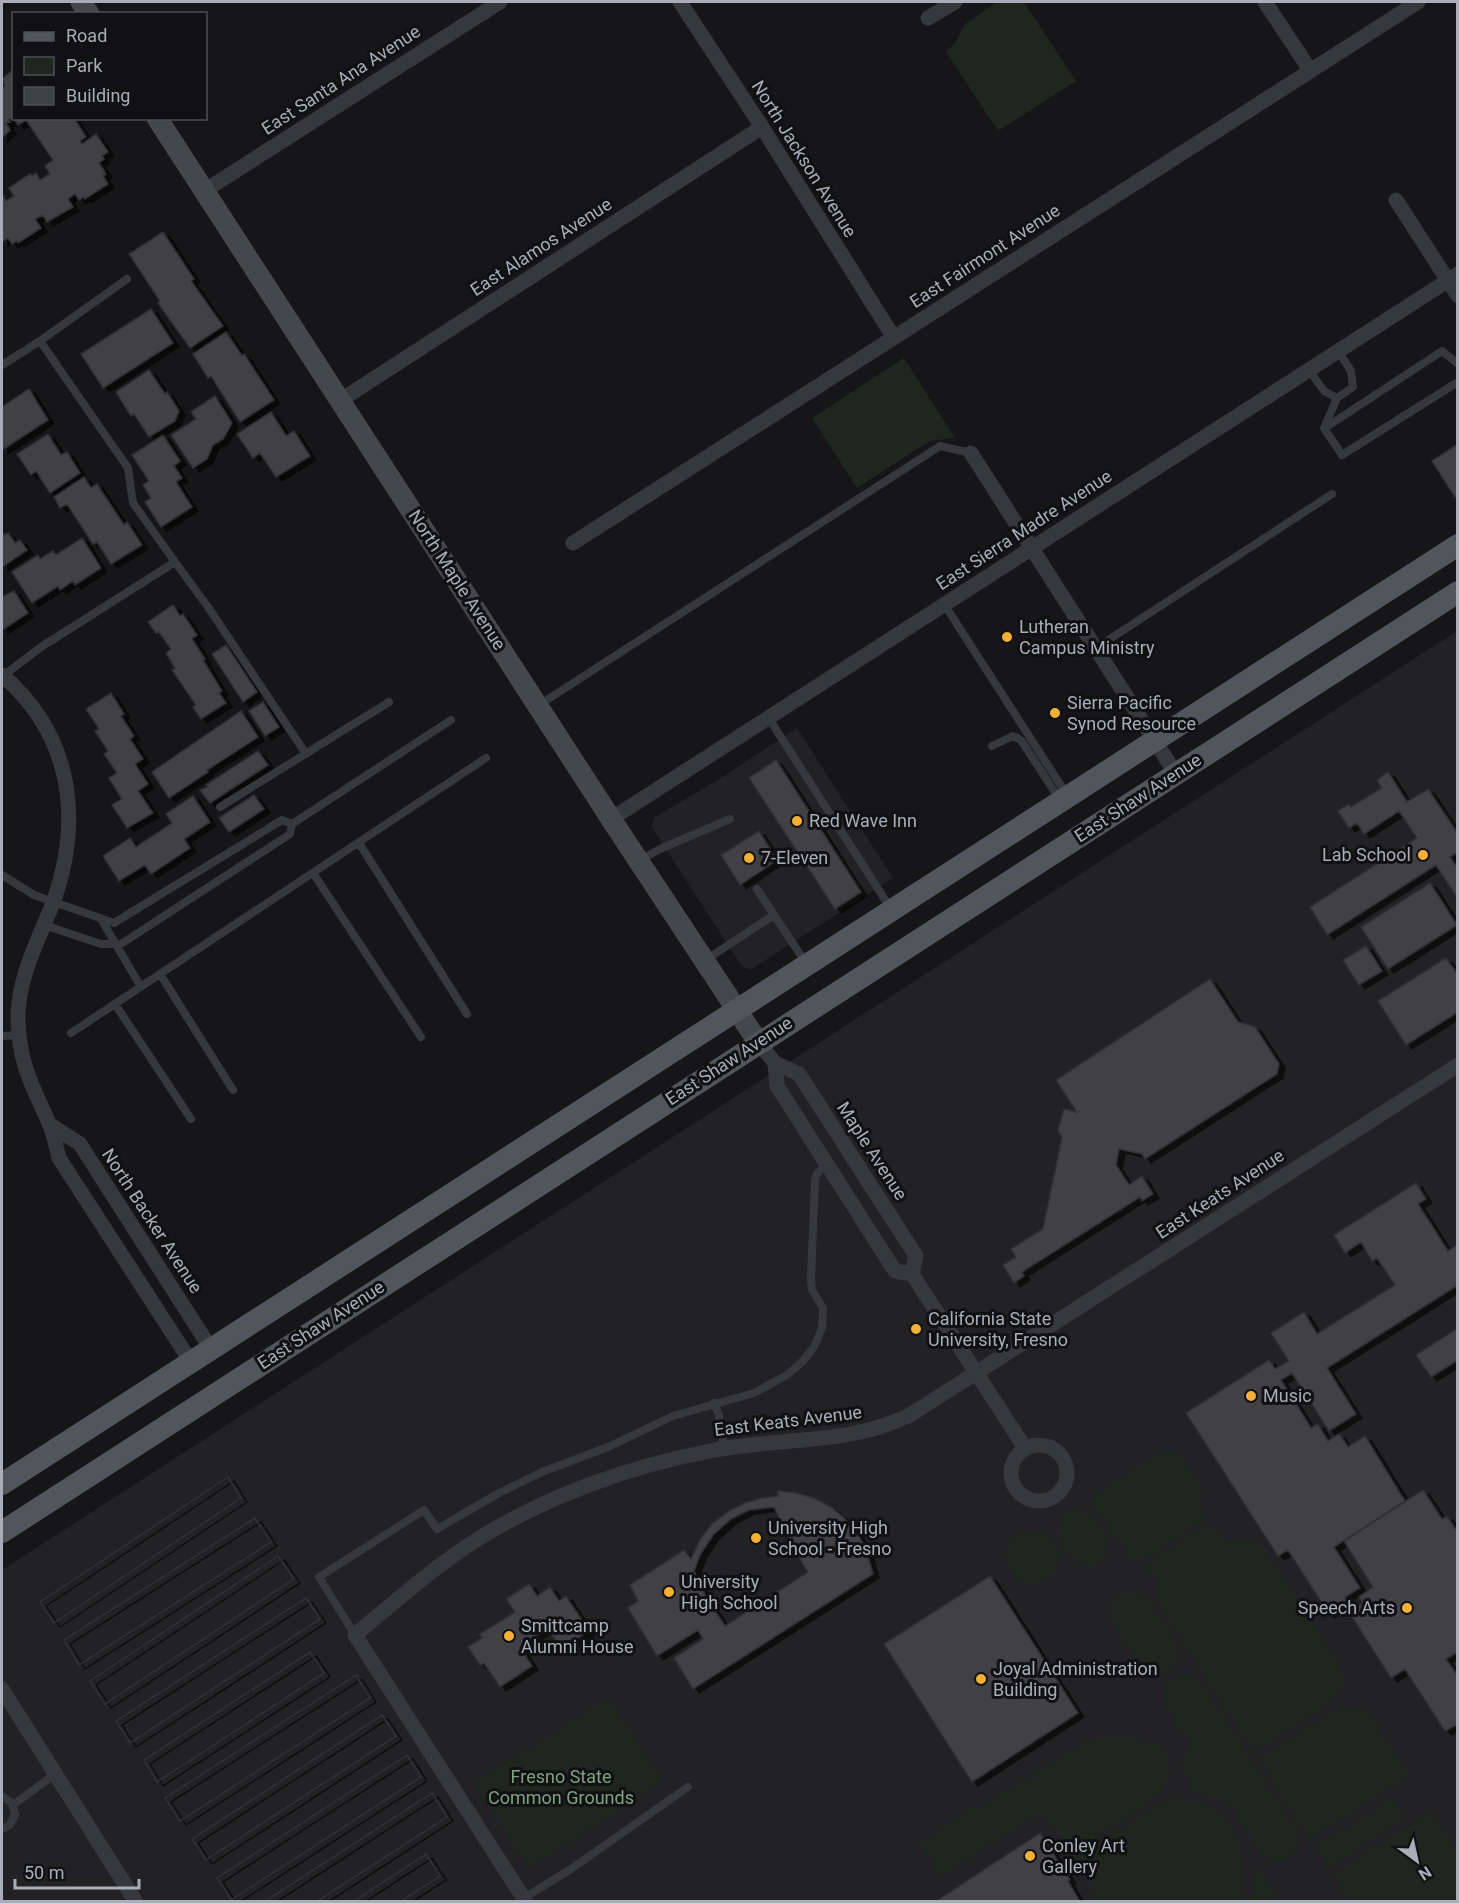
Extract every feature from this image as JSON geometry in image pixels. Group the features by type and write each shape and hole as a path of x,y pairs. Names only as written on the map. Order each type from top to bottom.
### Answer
{"main road":[{"path":"2,1484 1458,546"},
{"name":"East Shaw Avenue","path":"2,1532 1458,592"}],"street":[{"name":"East Santa Ana Avenue","path":"204,191 500,2"},
{"name":"North Jackson Avenue","path":"680,2 762,127 894,338"},
{"path":"928,18 955,2"},
{"path":"1265,2 1310,70"},
{"name":"East Fairmont Avenue","path":"573,543 1418,2"},
{"name":"North Maple Avenue","path":"158,120 638,861 758,1042"},
{"name":"East Alamos Avenue","path":"341,400 762,127"},
{"path":"1396,200 1453,278 1458,296"},
{"name":"East Sierra Madre Avenue","path":"611,819 1453,278"},
{"path":"971,453 1176,774"},
{"path":"2,676 22,694 49,732 67,788 69,817 65,856 53,902 28,963 21,989 18,1013 19,1035 26,1072 49,1124 59,1158 191,1362"},
{"name":"Maple Avenue","path":"758,1042 775,1064 799,1074 916,1256 912,1274 1025,1448"},
{"name":"Maple Avenue","path":"775,1064 777,1086 895,1271 912,1274"},
{"name":"East Keats Avenue","path":"355,1635 450,1559 482,1537 566,1494 667,1461 724,1448 847,1436 875,1430 910,1415 1458,1065"},
{"name":"North Backer Avenue","path":"49,1124 80,1144 211,1349"},
{"path":"355,1635 523,1900"},
{"path":"2,1689 136,1902"}],"lane":[{"path":"2,365 127,279"},
{"path":"40,341 128,468 133,503 208,607 306,754"},
{"path":"1324,428 1337,398 1353,387 1351,371 1338,351"},
{"path":"1324,428 1442,351 1458,364"},
{"path":"1309,370 1324,391 1337,398"},
{"path":"1324,428 1342,455 1458,382"},
{"path":"538,706 940,446 971,453"},
{"path":"1096,648 1332,494"},
{"path":"2,676 41,647 175,562"},
{"path":"944,604 1065,799"},
{"path":"220,807 389,702"},
{"path":"768,717 892,910"},
{"path":"44,925 101,944 121,944 290,834 292,824 451,720"},
{"path":"992,746 1013,736 1021,740 1065,799"},
{"path":"71,1033 486,758"},
{"path":"638,861 730,819"},
{"path":"2,875 34,895 114,923 282,820 292,824"},
{"path":"358,843 467,1014"},
{"path":"313,873 422,1037"},
{"path":"757,889 807,964"},
{"path":"705,961 774,915"},
{"path":"101,919 141,987"},
{"path":"160,974 234,1090"},
{"path":"115,1004 191,1119"},
{"path":"2,1036 19,1035"},
{"path":"355,1635 319,1577 424,1510 437,1529 499,1493 542,1472 609,1447 673,1416 754,1393 787,1375 802,1362 814,1347 822,1328 823,1312 811,1286 815,1181 817,1174 826,1164"},
{"path":"714,1403 719,1415 724,1448"},
{"path":"13,1805 55,1774"},
{"path":"523,1900 688,1787"},
{"path":"2,1796 13,1805 15,1814 8,1826 2,1829"}],"shaded area":[{"name":"California State University, Fresno","path":"1457,631 1457,1901 2,1902 2,1570"},
{"path":"797,728 893,878 750,970 741,965 651,826 655,817 721,778"}],"green space":[{"path":"997,2 1024,2 1076,81 998,131 946,52 955,43 965,24"},
{"path":"904,358 955,438 930,441 857,488 812,418"},
{"path":"1169,1450 1178,1454 1202,1490 1199,1504 1204,1520 1142,1559 1134,1561 1128,1556 1090,1498 1161,1452"},
{"path":"1077,1509 1090,1514 1108,1541 1108,1550 1104,1557 1100,1562 1090,1566 1080,1563 1071,1556 1063,1546 1059,1535 1059,1524 1064,1515"},
{"path":"1207,1526 1230,1540 1259,1542 1344,1673 1342,1685 1329,1703 1253,1751 1157,1601 1157,1578 1144,1567"},
{"path":"1028,1531 1038,1531 1052,1538 1059,1557 1052,1576 1038,1583 1028,1583 1018,1579 1011,1572 1007,1562 1007,1552 1011,1542 1018,1535"},
{"path":"1130,1592 1141,1595 1148,1601 1174,1643 1178,1656 1173,1666 1165,1672 1156,1673 1145,1670 1114,1624 1111,1617 1113,1603 1123,1594"},
{"path":"1181,1676 1196,1678 1201,1683 1298,1833 1298,1847 1287,1859 1274,1861 1262,1854 1226,1798 1206,1798 1187,1782 1182,1764 1190,1742 1172,1716 1165,1697 1165,1689"},
{"name":"Fresno State Common Grounds","path":"608,1698 662,1782 529,1867 475,1784"},
{"path":"1343,1706 1367,1711 1409,1775 1309,1839 1259,1760"},
{"path":"1123,1736 1145,1741 1165,1752 1169,1773 1168,1781 1150,1801 1070,1852 1043,1811 941,1875 920,1844 975,1807 978,1811 1085,1742 1102,1737"},
{"path":"1173,1799 1193,1801 1210,1808 1223,1818 1232,1831 1239,1847 1242,1864 1240,1901 1094,1901 1099,1897 1074,1859 1162,1803"},
{"path":"1392,1799 1404,1818 1328,1867 1315,1848"},
{"path":"1432,1811 1457,1852 1457,1901 1351,1901 1333,1875"},
{"path":"1256,1866 1277,1900 1249,1901 1254,1879 1253,1868"}],"building":[{"path":"12,71 12,118 6,123 10,130 2,138 2,87 5,86 2,79"},
{"path":"15,120 26,120 18,125"},
{"path":"26,120 75,120 86,137 80,141 82,144 96,134 108,152 102,156 104,159 99,163 106,174 103,176 108,184 85,199 84,197 79,200 75,194 68,199 73,207 47,222 43,215 35,219 41,228 18,243 17,241 12,244 8,238 2,242 2,193 6,201 14,196 9,188 30,174 32,176 36,173 40,180 50,174 45,166 53,160"},
{"path":"163,232 194,279 191,281 223,326 190,348 158,303 160,301 129,254"},
{"path":"151,309 173,343 103,388 81,354"},
{"path":"226,332 242,356 244,354 274,400 240,422 211,376 208,378 193,354"},
{"path":"149,370 179,411 175,421 149,437 134,414 131,416 116,392"},
{"path":"29,389 48,420 2,450 2,407"},
{"path":"215,396 232,423 223,439 213,445 207,459 193,468 171,435 196,419 191,412"},
{"path":"271,412 286,436 294,431 310,456 276,477 260,453 253,458 237,434"},
{"path":"48,434 61,455 67,452 80,473 50,493 36,471 31,475 17,454"},
{"path":"163,435 180,461 174,466 182,478 176,482 192,507 161,527 145,502 151,498 143,485 149,481 132,455"},
{"path":"1458,444 1458,496 1455,497 1432,461"},
{"path":"84,477 91,488 97,484 124,525 127,522 142,545 111,564 97,542 93,544 67,504 60,508 54,497"},
{"path":"2,531 4,535 8,533 15,543 20,540 27,550 2,567"},
{"path":"82,538 101,568 75,585 73,581 60,590 58,586 32,603 12,572 38,555 40,559 53,551 56,555"},
{"path":"14,591 28,613 2,630 2,597"},
{"path":"173,605 180,616 183,614 197,635 192,639 222,691 219,693 226,703 201,719 193,707 196,705 172,670 175,668 166,653 171,649 159,632 156,633 148,622"},
{"path":"226,645 257,692 243,702 212,654"},
{"path":"111,693 124,714 121,716 134,736 130,739 143,759 135,764 148,784 138,791 153,813 127,828 112,805 122,799 109,778 117,773 104,754 108,751 95,731 99,729 86,709"},
{"path":"263,702 279,727 265,736 249,711"},
{"path":"241,711 258,737 169,798 152,772"},
{"path":"258,751 268,765 210,803 200,790 208,787 206,785"},
{"path":"776,760 861,892 835,909 749,778"},
{"name":"Lab School","path":"1388,772 1407,802 1428,789 1458,834 1458,852 1450,857 1456,866 1458,865 1458,899 1436,865 1327,935 1310,907 1417,838 1399,811 1364,834 1357,823 1349,828 1338,811 1349,804 1351,807 1382,788 1377,780"},
{"path":"254,795 264,809 229,832 219,818"},
{"path":"193,796 210,822 184,839 190,848 151,874 145,865 119,881 103,856 130,838 136,847 172,823 166,814"},
{"name":"7-Eleven","path":"759,831 777,860 740,885 721,855"},
{"path":"1430,883 1457,925 1388,969 1361,927"},
{"path":"1366,946 1382,971 1359,985 1343,960"},
{"path":"1446,958 1458,975 1458,1012 1406,1045 1378,1001"},
{"path":"1210,979 1238,1022 1255,1027 1279,1064 1277,1074 1145,1159 1142,1154 1119,1149 1116,1165 1129,1185 1142,1176 1153,1194 1142,1201 1140,1197 1022,1272 1024,1276 1014,1283 1003,1265 1016,1257 1011,1249 1043,1229 1062,1137 1058,1130 1064,1109 1077,1112 1056,1080"},
{"name":"Music","path":"1416,1183 1426,1199 1418,1204 1448,1251 1458,1244 1458,1285 1327,1368 1356,1414 1329,1431 1292,1373 1281,1380 1311,1428 1318,1424 1328,1441 1339,1434 1348,1447 1365,1436 1405,1501 1334,1547 1360,1588 1345,1597 1348,1601 1329,1614 1288,1550 1278,1556 1186,1413 1269,1360 1275,1369 1289,1361 1271,1333 1304,1312 1317,1334 1395,1285 1377,1258 1372,1261 1361,1242 1345,1253 1334,1235"},
{"path":"1458,1328 1458,1360 1431,1377 1416,1355"},
{"path":"228,1477 241,1498 54,1623 40,1602"},
{"path":"228,1477 241,1498 54,1623 40,1602"},
{"name":"Speech Arts","path":"1423,1490 1442,1519 1447,1516 1458,1533 1458,1652 1446,1659 1458,1676 1458,1724 1445,1731 1405,1669 1391,1678 1349,1612 1363,1603 1359,1597 1373,1587 1344,1541"},
{"name":"University High School","path":"778,1491 796,1493 814,1498 831,1507 856,1531 866,1549 873,1574 693,1689 674,1658 703,1639 698,1630 657,1656 628,1608 638,1601 630,1585 684,1550 691,1559 701,1538 713,1523 729,1511 745,1503 778,1496","holes":["774,1507 808,1572 725,1626 707,1599 694,1571 700,1555 713,1535 731,1519 749,1510"]},
{"path":"255,1518 271,1542 79,1665 64,1640"},
{"path":"255,1518 271,1542 79,1665 64,1640"},
{"path":"278,1556 294,1579 105,1704 90,1681"},
{"path":"278,1556 294,1579 105,1704 90,1681"},
{"name":"Joyal Administration Building","path":"990,1576 1078,1713 972,1782 884,1644"},
{"name":"Smittcamp Alumni House","path":"529,1584 537,1596 550,1587 559,1601 566,1596 589,1631 561,1649 548,1628 520,1647 532,1666 500,1687 484,1663 480,1665 468,1647 482,1638 480,1634 515,1612 506,1599"},
{"path":"306,1598 320,1619 130,1743 116,1721"},
{"path":"306,1598 320,1619 130,1743 116,1721"},
{"path":"310,1652 324,1673 157,1782 144,1760"},
{"path":"310,1652 324,1673 157,1782 144,1760"},
{"path":"356,1675 370,1698 180,1821 165,1798"},
{"path":"356,1675 370,1698 180,1821 165,1798"},
{"path":"382,1715 396,1736 206,1860 192,1839"},
{"path":"382,1715 396,1736 206,1860 192,1839"},
{"path":"407,1755 421,1777 231,1900 217,1878"},
{"path":"407,1755 421,1777 231,1900 217,1878"},
{"path":"432,1793 447,1817 316,1902 264,1902"},
{"path":"432,1793 447,1817 316,1902 264,1902"},
{"name":"Conley Art Gallery","path":"1040,1833 1070,1880 1068,1881 1080,1902 935,1902"},
{"path":"426,1854 440,1876 400,1902 353,1902"},
{"path":"426,1854 440,1876 400,1902 353,1902"}],"place":[{"name":"Lutheran Campus Ministry","path":"1007,637"},
{"name":"Sierra Pacific Synod Resource","path":"1055,713"},
{"name":"Red Wave Inn","path":"797,821"},
{"name":"Lab School","path":"1423,855"},
{"name":"7-Eleven","path":"749,858"},
{"name":"California State University, Fresno","path":"916,1329"},
{"name":"Music","path":"1251,1396"},
{"name":"University High School - Fresno","path":"756,1538"},
{"name":"University High School","path":"669,1592"},
{"name":"Speech Arts","path":"1407,1608"},
{"name":"Smittcamp Alumni House","path":"509,1636"},
{"name":"Joyal Administration Building","path":"981,1679"},
{"name":"Conley Art Gallery","path":"1030,1856"}]}
